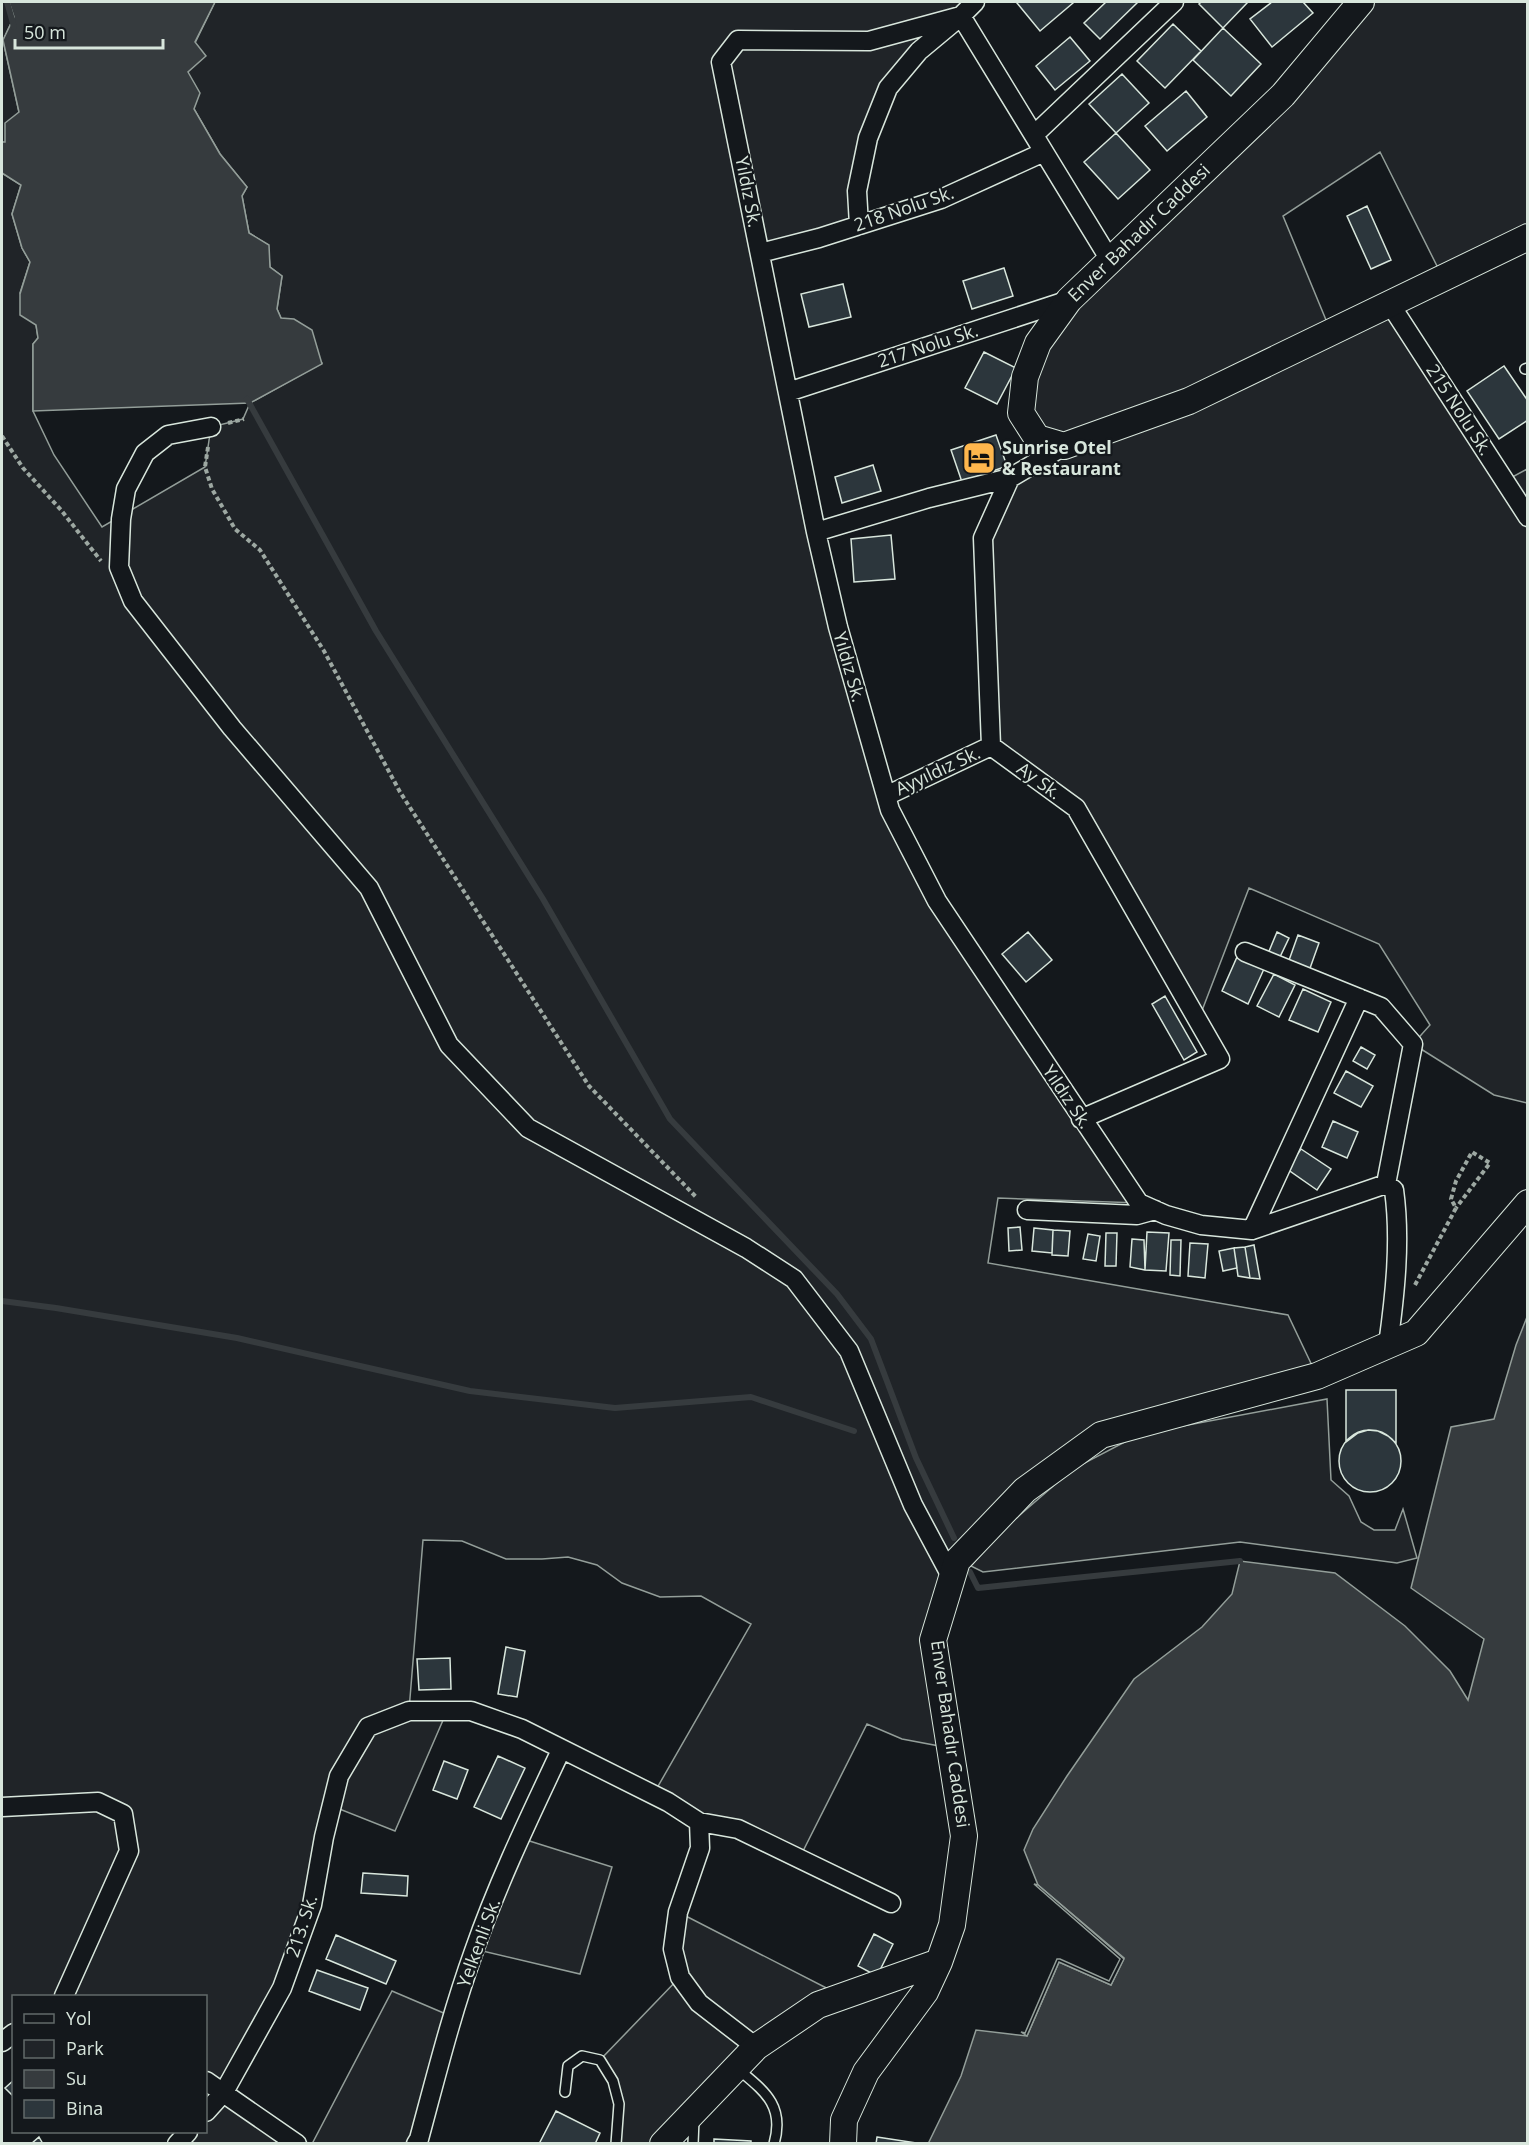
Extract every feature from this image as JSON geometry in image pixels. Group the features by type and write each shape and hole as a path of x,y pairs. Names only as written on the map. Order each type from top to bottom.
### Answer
{"main road":[{"name":"Enver Bahadır Caddesi","path":"1064,446 1037,438 1021,413 1025,376 1038,343 1069,300 1283,95 1361,2"},
{"path":"1064,446 1189,401 1527,237"},
{"name":"Enver Bahadır Caddesi","path":"843,2144 844,2120 866,2072 925,1992 939,1962 952,1924 964,1836 933,1640 954,1572 1025,1490 1101,1435 1317,1376 1416,1334 1527,1203"},
{"path":"663,2144 756,2047 818,2005 939,1962"}],"street":[{"path":"859,225 857,191 868,138 888,88 919,51 962,16 975,2"},
{"path":"1034,135 1174,2"},
{"path":"962,16 1110,260"},
{"name":"Yıldız Sk.","path":"962,16 869,41 738,40 721,62 816,532 838,627 890,810 937,901 1139,1203 1201,1224 1252,1230 1386,1184"},
{"name":"218 Nolu Sk.","path":"760,253 941,199 1044,152"},
{"name":"217 Nolu Sk.","path":"788,392 1069,300"},
{"name":"215 Nolu Sk.","path":"1390,304 1527,517"},
{"path":"211,427 168,435 145,453 126,489 121,519 119,567 133,601 232,728 369,888 449,1045 528,1128 746,1248 794,1279 849,1351 913,1505 954,1572"},
{"path":"816,532 929,498 1010,478 1064,446"},
{"path":"991,746 983,538 1010,478"},
{"name":"Ayyıldız Sk.","path":"886,796 991,746"},
{"name":"Ay Sk.","path":"991,746 1076,808 1220,1059 1081,1119"},
{"path":"1245,952 1381,1007 1413,1044 1386,1184 1394,1190 1398,1214 1393,1309 1388,1345"},
{"path":"1252,1230 1359,998"},
{"path":"1027,1210 1137,1215 1155,1210"},
{"name":"213. Sk.","path":"207,2111 224,2092 282,1988 312,1905 324,1837 339,1776 368,1727 409,1711 471,1711 522,1729 561,1750"},
{"path":"561,1750 668,1802 699,1822 738,1829 891,1903"},
{"name":"Yelkenli Sk.","path":"416,2144 474,1949 520,1838 561,1750"},
{"path":"2,1807 98,1802 123,1814 129,1851 64,1995"},
{"path":"699,1822 700,1848 678,1912 673,1949 680,1977 699,2003 756,2047"},
{"path":"207,2082 297,2144"}],"lane":[{"path":"565,2092 568,2066 582,2056 600,2060 613,2081 618,2104 616,2144"},
{"path":"736,2068 767,2093 776,2111 777,2135 774,2144"},
{"path":"693,2144 694,2111"}],"path":[{"path":"243,419 211,427 205,467 212,489 235,529 260,550 324,651 400,792 589,1086 699,1200"},
{"path":"2,436 23,468 61,510 104,565"},
{"path":"1393,1309 1414,1287 1456,1208 1490,1163 1472,1152 1456,1181 1451,1199 1456,1208"}],"green space":[{"path":"2,2 9,2 14,17 3,40 19,112 5,143 2,142"},
{"path":"215,2 975,2 919,51 868,138 859,225 760,253 890,810 1139,1203 998,1198 988,1263 1288,1315 1317,1376 1101,1435 957,1561 933,1640 950,1748 902,1739 867,1724 799,1859 653,1795 751,1624 701,1596 660,1597 622,1583 597,1565 568,1557 506,1559 462,1541 423,1540 409,1710 447,1711 395,1831 332,1806 312,1905 224,2092 297,2143 177,2143 187,2133 207,2133 207,2111 224,2093 207,2082 207,1995 12,1995 12,2034 2,2042 2,173 21,185 12,214 22,248 30,262 20,293 36,325 38,338 33,344 33,411 54,455 102,527 205,467 211,427 243,419 250,403 322,363 281,318 277,309 282,276 270,267 268,245 249,233 242,196 247,187 220,154 194,109 187,72 195,43"},
{"path":"1361,2 1527,2 1527,237 1443,278 1380,152 1283,216 1331,332 1390,304 1505,481 1527,469 1527,1103 1494,1095 1413,1044 1430,1025 1379,944 1249,888 1198,1021 1076,808 991,746 983,538 1010,478 1063,446 1021,413 1038,343"},
{"path":"1327,1399 1331,1480 1349,1496 1361,1522 1374,1530 1395,1530 1403,1509 1417,1558 1397,1563 1240,1542 983,1572 971,1566 1000,1532 1073,1469 1140,1434"},
{"path":"520,1838 612,1867 580,1974 474,1949"},
{"path":"678,1912 842,1996 818,2005 663,2143 620,2143 618,2104 600,2060 680,1977"},
{"path":"392,1991 453,2017 416,2143 312,2144"}],"water":[{"path":"9,2 215,2 195,42 206,56 188,72 200,93 194,109 220,154 247,187 242,196 249,233 269,245 270,267 282,276 277,309 281,318 294,319 312,330 322,364 250,403 33,411 33,344 38,338 36,325 20,315 20,294 30,262 22,248 12,214 21,185 2,173 2,142 5,142 5,123 19,112 3,40 14,17"},
{"path":"1527,1317 1527,2143 928,2144 961,2076 976,2030 1027,2036 1059,1962 1111,1985 1124,1958 1038,1885 1024,1850 1033,1829 1067,1776 1134,1679 1202,1627 1232,1594 1240,1561 1335,1573 1405,1626 1450,1671 1468,1700 1484,1639 1411,1588 1451,1427 1494,1419 1516,1345"}],"pier":[{"path":"1034,1884 1124,1959 1111,1985 1059,1962 1027,2036 1021,2032 1025,2033 1057,1959 1109,1981 1120,1959"}],"building":[{"path":"1018,2 1072,2 1073,3 1040,31"},
{"path":"1106,2 1138,2 1100,39 1084,23"},
{"path":"1201,2 1248,2 1223,28 1199,4"},
{"path":"1272,2 1303,2 1313,13 1272,47 1250,19"},
{"path":"1173,24 1201,51 1165,88 1137,61"},
{"path":"1223,28 1261,64 1231,96 1193,60"},
{"path":"1070,37 1090,61 1055,90 1036,66"},
{"path":"1122,74 1149,103 1116,133 1089,104"},
{"path":"1186,91 1207,117 1167,151 1145,126"},
{"path":"1116,133 1150,170 1118,199 1084,162"},
{"path":"1367,206 1391,260 1371,269 1347,216"},
{"path":"1004,268 1013,296 972,309 963,281"},
{"path":"843,284 851,317 809,327 801,294"},
{"path":"984,352 1016,368 997,404 965,388"},
{"path":"1504,366 1528,401 1528,420 1499,439 1467,391"},
{"path":"996,435 1007,466 962,482 951,450"},
{"path":"873,465 881,491 842,503 835,477"},
{"path":"891,535 895,579 854,582 851,539"},
{"path":"1028,932 1052,960 1026,982 1002,954"},
{"path":"1277,932 1289,938 1278,961 1267,956"},
{"path":"1298,935 1319,943 1309,971 1288,963"},
{"path":"1237,957 1264,969 1248,1004 1222,991"},
{"path":"1274,974 1295,985 1279,1017 1257,1006"},
{"path":"1303,989 1331,1002 1318,1032 1289,1020"},
{"path":"1165,996 1197,1052 1184,1060 1152,1004"},
{"path":"1361,1047 1375,1055 1367,1069 1353,1061"},
{"path":"1346,1071 1373,1086 1361,1107 1334,1093"},
{"path":"1333,1121 1358,1132 1347,1158 1322,1147"},
{"path":"1301,1149 1331,1169 1317,1190 1287,1169"},
{"path":"1020,1227 1022,1250 1009,1251 1008,1228"},
{"path":"1034,1228 1053,1230 1052,1253 1032,1251"},
{"path":"1053,1230 1070,1231 1068,1256 1052,1255"},
{"path":"1147,1232 1169,1233 1166,1271 1145,1270"},
{"path":"1106,1233 1117,1233 1116,1266 1105,1266"},
{"path":"1088,1234 1100,1236 1096,1261 1083,1259"},
{"path":"1132,1239 1144,1240 1145,1270 1130,1267"},
{"path":"1171,1240 1181,1240 1180,1276 1170,1275"},
{"path":"1190,1243 1208,1244 1205,1278 1188,1276"},
{"path":"1254,1245 1260,1279 1250,1278 1245,1247"},
{"path":"1245,1247 1250,1278 1238,1276 1234,1248"},
{"path":"1234,1248 1237,1268 1223,1271 1219,1251"},
{"path":"1346,1390 1396,1390 1396,1443 1378,1431 1368,1430 1358,1433 1346,1442"},
{"path":"1370,1430 1387,1435 1392,1439 1396,1444 1401,1461 1396,1478 1392,1483 1387,1487 1370,1492 1353,1487 1348,1483 1344,1478 1339,1461 1344,1444 1348,1439 1353,1435"},
{"path":"506,1647 525,1651 517,1697 498,1694"},
{"path":"450,1658 451,1689 419,1690 417,1659"},
{"path":"498,1756 525,1768 501,1819 474,1807"},
{"path":"444,1761 468,1770 457,1799 433,1790"},
{"path":"363,1873 408,1876 407,1896 361,1893"},
{"path":"874,1934 893,1944 877,1976 858,1966"},
{"path":"336,1935 396,1961 386,1984 326,1959"},
{"path":"317,1970 368,1988 360,2010 309,1991"},
{"path":"12,2082 12,2095 5,2088"},
{"path":"556,2111 600,2133 595,2144 539,2144"},
{"path":"39,2137 43,2144 31,2144"},
{"path":"877,2137 923,2144 876,2144"},
{"path":"714,2139 751,2141 751,2144 714,2144"}],"waterway":[{"path":"7,2 14,27"},
{"path":"247,399 376,631 543,899 670,1119 837,1294 871,1339 916,1458 954,1538"},
{"path":"2,1301 237,1338 470,1391 615,1408 751,1397 854,1431"},
{"path":"970,1572 978,1588 1240,1561"}],"place":[{"name":"Sunrise Otel & Restaurant","path":"979,458"}]}
